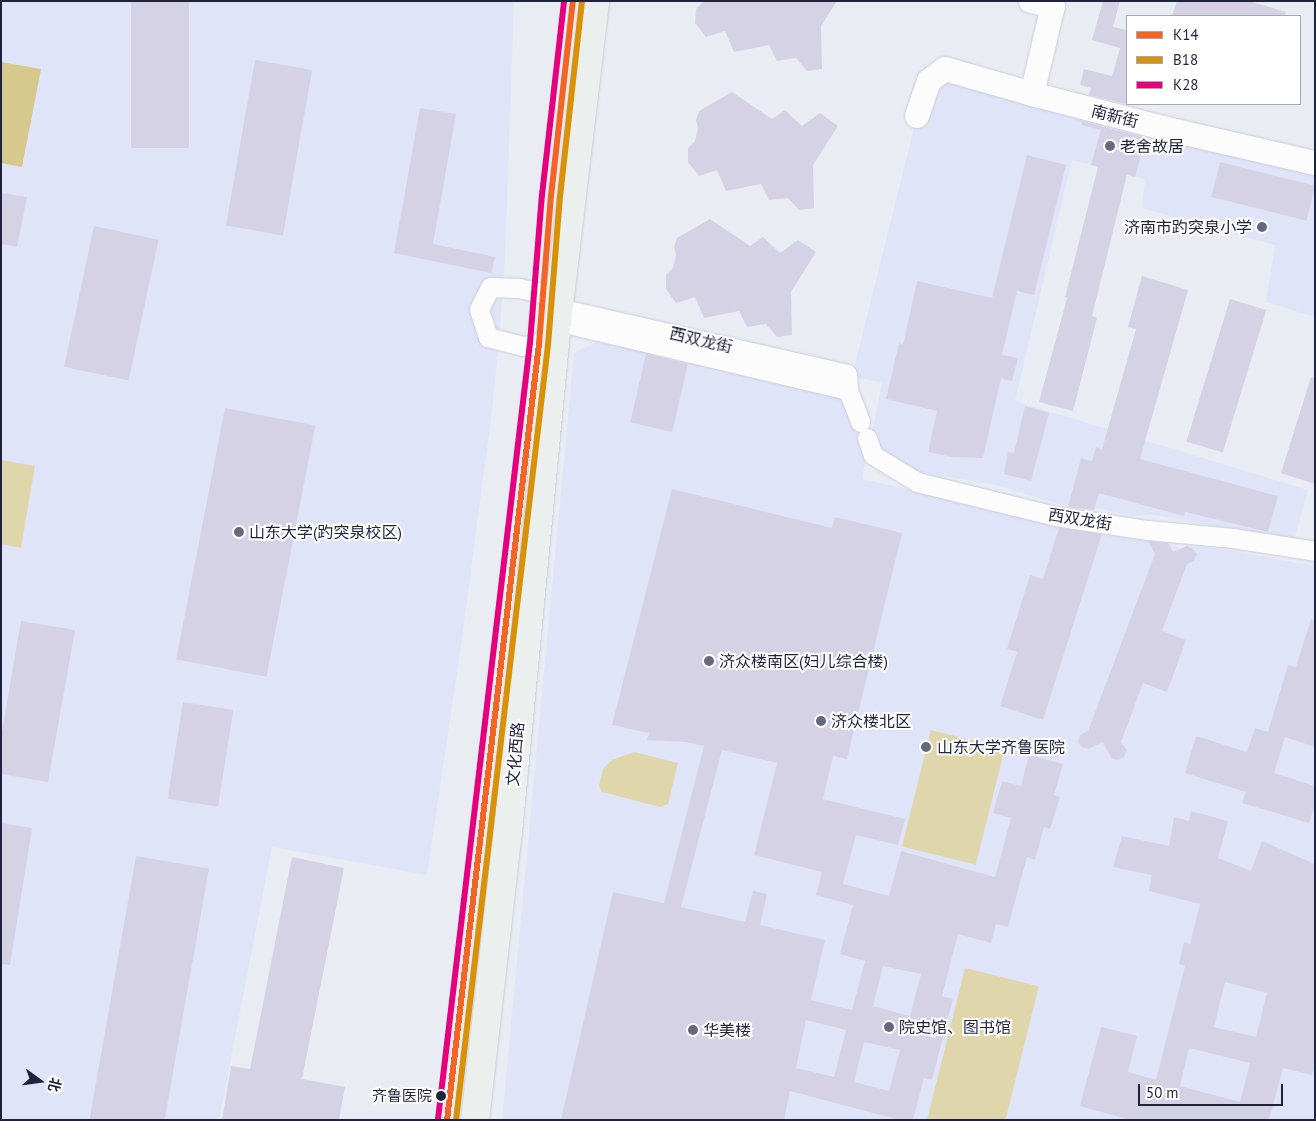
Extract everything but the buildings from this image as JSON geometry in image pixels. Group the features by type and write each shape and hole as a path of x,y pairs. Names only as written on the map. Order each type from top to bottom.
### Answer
{"main road":[{"name":"文化西路","path":"475,1120 508,832 548,303 595,1"}],"street":[{"path":"1031,1 1053,6 1032,94"},
{"name":"南新街","path":"918,116 928,81 945,69 1163,128 1315,163"},
{"name":"西双龙街","path":"548,303 531,345 488,337 478,309 490,287 548,303 848,390 874,455 917,482 1056,516 1148,530 1314,548"}],"shaded area":[{"name":"山东大学(趵突泉校区)","path":"1,1 514,1 505,258 499,343 461,646 427,875 272,847 219,1120 1,1120"},
{"path":"1,62 41,69 22,167 1,163"},
{"path":"945,69 1147,133 1315,175 1315,317 1266,302 1275,245 1142,208 1145,179 1072,160 1015,401 1308,490 1294,540 1155,515 1133,516 1083,505 1069,507 995,485 908,470 870,441 882,383 852,376 917,116"},
{"name":"山东大学齐鲁医院","path":"606,338 837,393 867,453 862,479 1060,523 1102,536 1165,537 1169,544 1181,549 1187,546 1229,550 1315,566 1315,1120 502,1120 574,353"},
{"path":"1,460 35,466 21,548 1,544"},
{"path":"931,730 1005,748 976,865 902,846"},
{"path":"634,752 678,763 668,804 660,807 602,792 599,786 603,769 612,760"},
{"path":"965,968 1039,986 1005,1120 927,1120"}],"transit line":[{"name":"K28","path":"438,1119 530,343 542,195 564,1"},
{"name":"K14","path":"447,1120 539,344 551,196 573,1"},
{"name":"B18","path":"456,1120 548,345 560,197 582,2"}],"place":[{"name":"老舍故居","path":"1110,146"},
{"name":"济南市趵突泉小学","path":"1262,227"},
{"name":"山东大学(趵突泉校区)","path":"239,532"},
{"name":"济众楼南区(妇儿综合楼)","path":"709,661"},
{"name":"济众楼北区","path":"821,721"},
{"name":"山东大学齐鲁医院","path":"926,747"},
{"name":"院史馆、图书馆","path":"889,1027"},
{"name":"华美楼","path":"693,1030"},
{"name":"齐鲁医院","path":"441,1096"}]}
